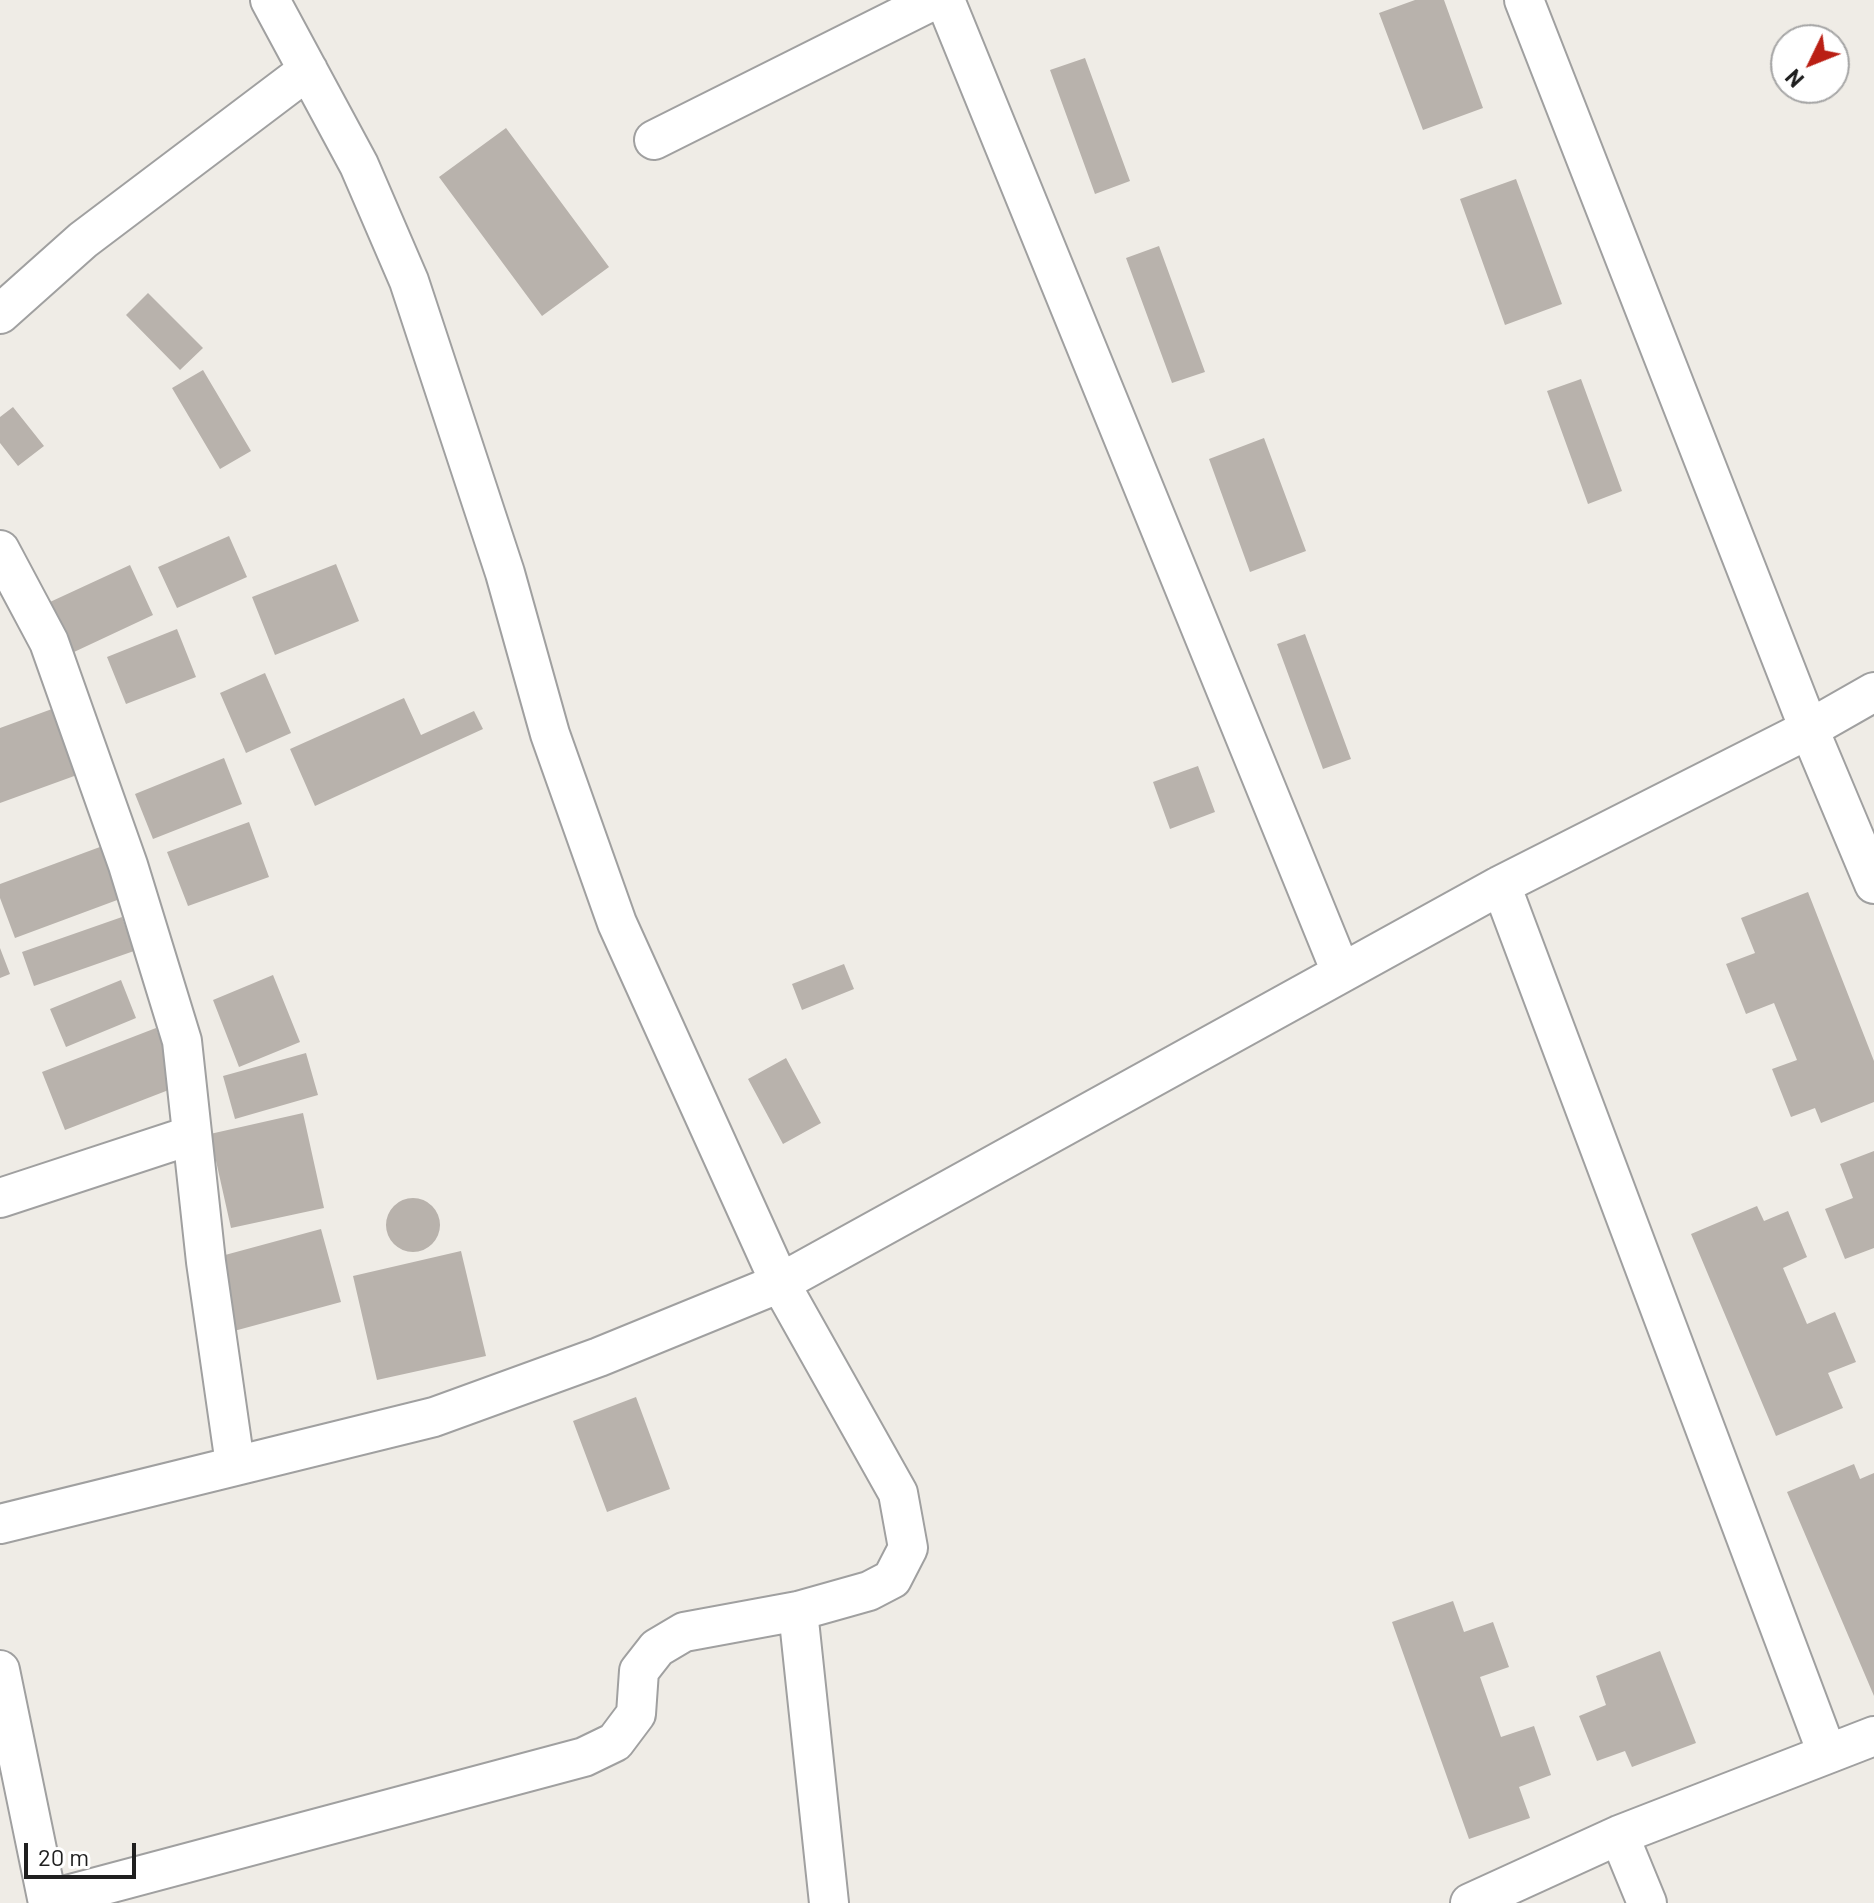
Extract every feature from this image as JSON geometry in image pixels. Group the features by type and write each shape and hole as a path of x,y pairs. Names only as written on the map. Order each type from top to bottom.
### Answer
{"street":[{"path":"0,1670 48,1901 584,1757 615,1742 636,1714 639,1671 657,1648 684,1632 798,1611 869,1591 892,1579 908,1548 898,1493 780,1283 617,923 550,734 505,573 409,281 359,165 270,0"},
{"path":"654,140 934,0"},
{"path":"945,0 1341,972"},
{"path":"1524,0 1809,729 1874,884"},
{"path":"0,314 83,240 308,70"},
{"path":"0,550 49,642 128,865 182,1041 235,1464"},
{"path":"0,1524 434,1417 599,1357 780,1283 1501,885 1809,729 1874,692"},
{"path":"1501,885 1827,1753"},
{"path":"0,1198 192,1135"},
{"path":"798,1611 829,1903"},
{"path":"1470,1903 1619,1835 1874,1736"},
{"path":"1619,1835 1647,1903"}],"building":[{"path":"1415,0 1444,0 1483,108 1423,130 1379,13"},
{"path":"1085,58 1130,181 1095,194 1050,70"},
{"path":"506,128 609,267 542,316 439,177"},
{"path":"1516,179 1562,304 1505,325 1460,199"},
{"path":"1159,246 1205,372 1172,383 1126,258"},
{"path":"148,293 203,348 180,370 126,315"},
{"path":"203,370 251,451 220,469 172,388"},
{"path":"1581,379 1622,491 1588,504 1547,391"},
{"path":"13,407 44,446 18,466 0,443 0,417"},
{"path":"1264,438 1306,551 1250,572 1209,459"},
{"path":"229,536 247,577 177,608 158,567"},
{"path":"336,564 359,621 275,655 252,597"},
{"path":"130,565 153,615 74,652 50,602"},
{"path":"177,629 196,677 126,704 107,657"},
{"path":"1305,634 1351,759 1323,769 1277,644"},
{"path":"265,673 291,733 246,753 220,693"},
{"path":"404,698 421,735 474,711 483,729 315,806 290,749"},
{"path":"52,709 77,775 0,803 0,728"},
{"path":"224,758 242,804 153,839 135,794"},
{"path":"1198,766 1215,812 1170,829 1153,782"},
{"path":"249,822 269,877 188,906 167,852"},
{"path":"108,844 128,896 15,938 0,898 0,884"},
{"path":"1808,892 1874,1061 1874,1102 1821,1123 1815,1108 1791,1117 1772,1069 1797,1060 1774,1003 1746,1014 1726,964 1755,953 1741,918"},
{"path":"122,917 134,951 34,986 22,952"},
{"path":"0,948 10,974 0,978"},
{"path":"844,964 854,989 802,1010 792,984"},
{"path":"273,975 300,1042 239,1067 213,1000"},
{"path":"121,980 136,1018 66,1047 50,1009"},
{"path":"156,1028 179,1086 65,1130 42,1072"},
{"path":"306,1053 318,1095 235,1119 223,1076"},
{"path":"786,1058 821,1123 783,1144 748,1079"},
{"path":"303,1113 324,1208 231,1228 210,1134"},
{"path":"1874,1151 1874,1248 1845,1259 1825,1209 1853,1198 1840,1164"},
{"path":"413,1198 432,1206 440,1225 432,1244 413,1252 394,1244 386,1225 394,1206"},
{"path":"1757,1206 1764,1221 1788,1211 1807,1257 1783,1268 1807,1324 1835,1312 1856,1362 1828,1373 1843,1408 1776,1436 1691,1234"},
{"path":"321,1229 341,1302 234,1331 214,1258"},
{"path":"461,1251 486,1356 377,1380 353,1276"},
{"path":"636,1397 670,1489 607,1512 573,1421"},
{"path":"1854,1464 1860,1479 1874,1473 1874,1696 1787,1492"},
{"path":"1453,1601 1464,1632 1493,1622 1509,1667 1480,1677 1501,1737 1534,1726 1551,1775 1519,1787 1530,1818 1469,1839 1392,1622"},
{"path":"1660,1651 1696,1743 1632,1767 1625,1751 1597,1761 1579,1716 1606,1705 1596,1676"}]}
